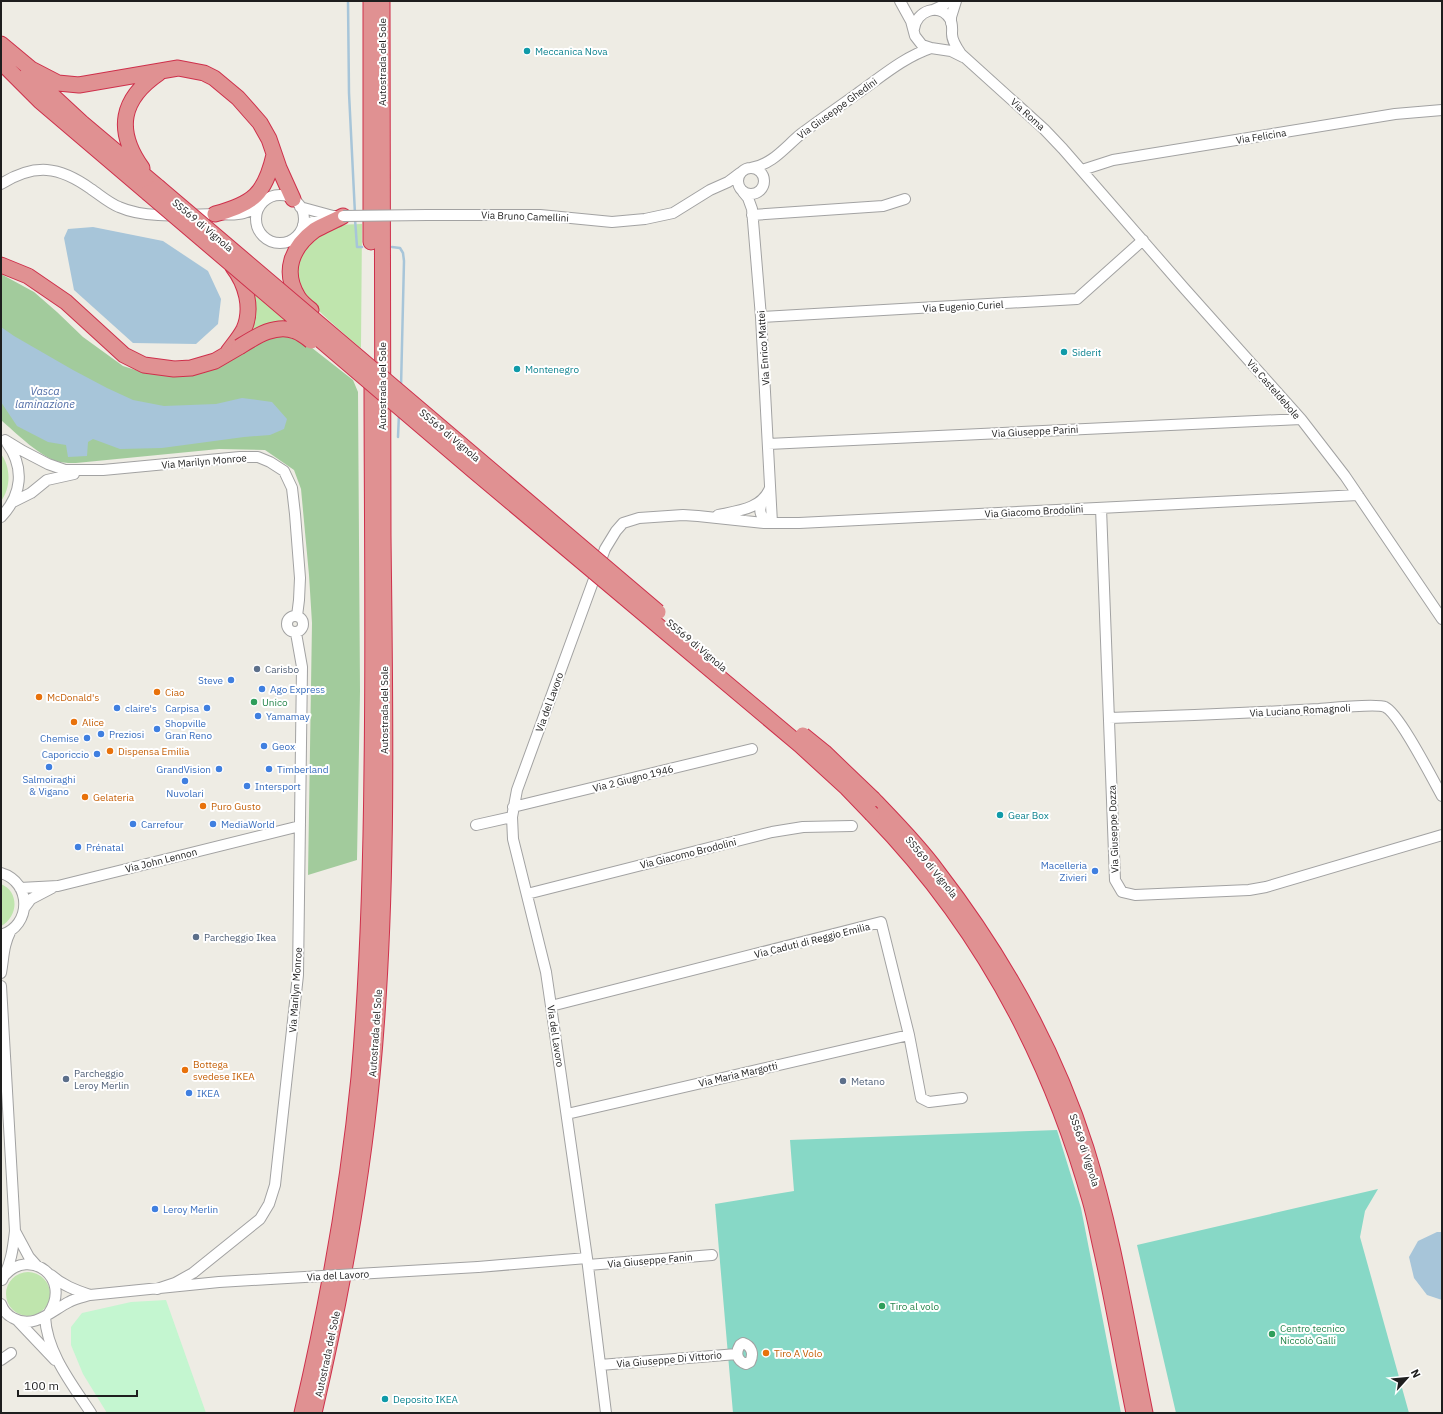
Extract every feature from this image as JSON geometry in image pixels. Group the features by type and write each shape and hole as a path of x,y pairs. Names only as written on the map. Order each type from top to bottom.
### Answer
{"highway":[{"name":"Autostrada del Sole","path":"302,1413 329,1289 349,1158 359,1078 367,964 370,894 373,681 371,1"},
{"name":"Autostrada del Sole","path":"314,1413 326,1362 347,1254 361,1164 372,1077 382,907 385,734 382,1"},
{"path":"1,45 31,69 58,83 79,85 106,82 178,68 204,73 219,82 238,98 260,123 269,139 282,177 297,203"},
{"name":"SS569 di Vignola","path":"1,45 22,69 152,187 220,253 406,413 800,745 847,788 873,806 895,837 931,880 966,929 1012,1002 1050,1082 1075,1152 1090,1202 1108,1280 1134,1413"},
{"name":"SS569 di Vignola","path":"1,62 40,101 152,187 329,332 824,752 873,806 937,869 975,923 1021,997 1049,1053 1081,1133 1101,1199 1145,1413"},
{"path":"152,187 136,161 128,143 124,125 128,108 138,91 147,81 162,70"},
{"path":"215,214 240,206 260,192 268,176 274,155"},
{"path":"329,332 298,298 291,284 289,271 295,250 304,239 316,229 338,216"},
{"path":"220,253 240,277 247,296 248,307 245,328 226,355"},
{"path":"3,267 28,276 66,302 124,355 144,365 174,369 191,368 216,361 252,339 273,329 295,331 311,341 348,371 406,413"}],"street":[{"name":"Via Roma","path":"922,13 912,10 900,1 906,10 918,42 933,49 951,51 965,58"},
{"path":"907,59 912,51 914,30 917,19 922,13 944,5 948,1"},
{"name":"Via Roma","path":"956,1 951,23 952,34 957,48 965,58 1044,129 1085,172"},
{"path":"933,10 945,14 951,23"},
{"path":"933,49 947,43 952,34"},
{"name":"Via Giuseppe Ghedini","path":"752,168 760,167 771,161 802,134 907,59 933,49"},
{"name":"Via Felicina","path":"1085,172 1102,163 1160,152 1395,114 1442,110"},
{"name":"Via Giuseppe Ghedini","path":"764,180 766,170 771,161"},
{"path":"752,168 758,171 764,180 762,188 758,192"},
{"name":"Via Bruno Camellini","path":"338,216 540,215 612,222 645,219 673,213 710,190 728,182 745,169 752,168"},
{"path":"1,184 16,176 39,169 57,171 70,176 118,207 132,212 180,215 234,215 244,218 268,239 280,243 292,239 301,230 304,215 297,203"},
{"name":"Via Casteldebole","path":"1085,172 1301,419 1345,476 1442,619"},
{"path":"740,173 738,180 739,188 742,191"},
{"name":"Via Bruno Camellini","path":"710,190 727,187 752,194 758,192"},
{"name":"Via Enrico Mattei","path":"742,191 748,198 752,212 761,316 772,523 764,519 760,512 761,505 770,488"},
{"name":"Via Enrico Mattei","path":"752,212 758,192"},
{"path":"234,215 254,209 269,198 279,195 289,197 297,203 338,216"},
{"path":"752,212 883,206 905,199"},
{"path":"259,230 257,224 258,211 264,201"},
{"path":"303,225 338,216"},
{"name":"Via Eugenio Curiel","path":"761,316 1077,299 1143,240"},
{"name":"Via Giuseppe Parini","path":"768,444 1301,419"},
{"path":"1,521 18,490 19,476 18,463 13,451 3,438"},
{"name":"Via Marilyn Monroe","path":"3,438 23,451 48,464 66,470 93,470 258,456 284,471 292,488 300,578 300,600 297,616 302,619 304,624 302,629 296,633 302,667 298,975 275,1185 269,1204 260,1219 204,1265 182,1280 158,1289"},
{"name":"Via Marilyn Monroe","path":"11,505 31,493 47,480 93,470"},
{"name":"Via Giacomo Brodolini","path":"710,517 772,523 1358,495"},
{"path":"710,517 746,509 759,503 765,498"},
{"path":"1,517 11,505"},
{"name":"Via Giuseppe Dozza","path":"1101,508 1115,880 1122,892 1135,895 1249,890 1266,887 1442,835"},
{"name":"Via del Lavoro","path":"606,1413 588,1261 568,1114 546,972 514,839 513,812 517,790 590,588 610,540 616,531 623,523 639,518 683,516 710,517"},
{"name":"Via Luciano Romagnoli","path":"1109,718 1209,715 1354,707 1385,707 1393,713 1402,726 1442,796"},
{"name":"Via 2 Giugno 1946","path":"513,812 752,749"},
{"path":"476,825 513,812"},
{"name":"Via John Lennon","path":"20,888 58,886 300,826"},
{"name":"Via Giacomo Brodolini","path":"527,894 772,832 803,827 852,826"},
{"path":"2,872 11,878 20,888 25,907"},
{"path":"1,973 4,949 11,930 22,916 25,907 31,899 58,886"},
{"name":"Via Caduti di Reggio Emilia","path":"551,1006 881,922 909,1035 921,1098 929,1102 962,1098"},
{"path":"1,935 11,930"},
{"path":"1,986 15,1231 12,1254 8,1268 1,1281"},
{"name":"Via Maria Margotti","path":"568,1114 909,1035"},
{"path":"15,1231 29,1257 37,1266"},
{"name":"Via Giuseppe Fanin","path":"588,1261 712,1255"},
{"name":"Via del Lavoro","path":"18,1321 34,1322 73,1300 90,1295 219,1282 588,1261"},
{"path":"1,1281 6,1273 17,1267 29,1264 37,1266"},
{"name":"Via del Lavoro","path":"37,1266 59,1282 90,1295"},
{"path":"48,1273 56,1288 54,1306 46,1316 48,1336 62,1367 91,1413"},
{"path":"1,1304 9,1316 18,1321 62,1367"},
{"path":"1,1360 12,1353"},
{"name":"Via Giuseppe Di Vittorio","path":"600,1365 737,1354"}],"green space":[{"path":"362,224 361,348 313,305 299,286 296,274 300,247 332,225"},
{"path":"1,274 34,292 83,337 123,366 145,373 168,375 217,368 250,346 267,338 292,335 307,344 353,380 358,392 360,691 357,860 308,875 312,623 301,489 294,470 265,450 219,449 76,463 53,460 37,451 1,420"},
{"path":"247,285 295,324 240,343"},
{"path":"1,454 7,465 8,484 7,490 1,501"},
{"path":"1,884 11,893 14,898 14,905 11,917 1,926"},
{"path":"24,1272 32,1272 37,1273 44,1278 49,1285 49,1303 44,1310 37,1315 24,1316 16,1313 9,1306 6,1298 6,1290 9,1282 16,1275"},
{"path":"166,1300 206,1413 107,1413 83,1374 71,1345 71,1327 82,1313 131,1302"}],"shaded area":[{"path":"1057,1130 1081,1208 1121,1413 733,1413 715,1204 794,1191 790,1140"},
{"name":"Centro tecnico Niccolò Galli","path":"1378,1189 1365,1211 1360,1237 1409,1413 1176,1413 1137,1245"}],"water":[{"path":"93,227 163,241 208,271 221,299 218,324 196,344 133,343 74,290 64,238 68,229"},
{"name":"Vasca laminazione","path":"1,327 73,370 133,400 164,406 216,404 242,398 272,402 287,419 284,429 270,435 162,448 120,449 93,439 88,442 87,456 68,457 66,445 48,442 17,426 1,402"},
{"path":"1437,1232 1442,1232 1442,1300 1427,1295 1414,1278 1409,1257 1418,1241"}],"waterway":[{"path":"348,1 349,93 355,214"},
{"path":"355,219 357,247 362,247"},
{"path":"392,247 400,248 403,253 404,261 401,387"},
{"path":"398,437 399,414"}],"place":[{"name":"Meccanica Nova","path":"527,51"},
{"name":"Siderit","path":"1064,352"},
{"name":"Montenegro","path":"517,369"},
{"name":"Carisbo","path":"257,669"},
{"name":"Steve","path":"231,680"},
{"name":"Ago Express","path":"262,689"},
{"name":"Ciao","path":"157,692"},
{"name":"McDonald's","path":"39,697"},
{"name":"Unico","path":"254,702"},
{"name":"claire's","path":"117,708"},
{"name":"Carpisa","path":"207,708"},
{"name":"Yamamay","path":"258,716"},
{"name":"Alice","path":"74,722"},
{"name":"Shopville Gran Reno","path":"157,729"},
{"name":"Preziosi","path":"101,734"},
{"name":"Chemise","path":"87,738"},
{"name":"Geox","path":"264,746"},
{"name":"Dispensa Emilia","path":"110,751"},
{"name":"Caporiccio","path":"97,754"},
{"name":"Salmoiraghi & Vigano","path":"49,767"},
{"name":"GrandVision","path":"219,769"},
{"name":"Timberland","path":"269,769"},
{"name":"Nuvolari","path":"185,781"},
{"name":"Intersport","path":"247,786"},
{"name":"Gelateria","path":"85,797"},
{"name":"Puro Gusto","path":"203,806"},
{"name":"Gear Box","path":"1000,815"},
{"name":"Carrefour","path":"133,824"},
{"name":"MediaWorld","path":"213,824"},
{"name":"Prénatal","path":"78,847"},
{"name":"Macelleria Zivieri","path":"1095,871"},
{"name":"Parcheggio Ikea","path":"196,937"},
{"name":"Bottega svedese IKEA","path":"185,1070"},
{"name":"Parcheggio Leroy Merlin","path":"66,1079"},
{"name":"Metano","path":"843,1081"},
{"name":"IKEA","path":"189,1093"},
{"name":"Leroy Merlin","path":"155,1209"},
{"name":"Tiro al volo","path":"882,1306"},
{"name":"Centro tecnico Niccolò Galli","path":"1272,1334"},
{"name":"Tiro A Volo","path":"766,1353"},
{"name":"Deposito IKEA","path":"385,1399"}]}
